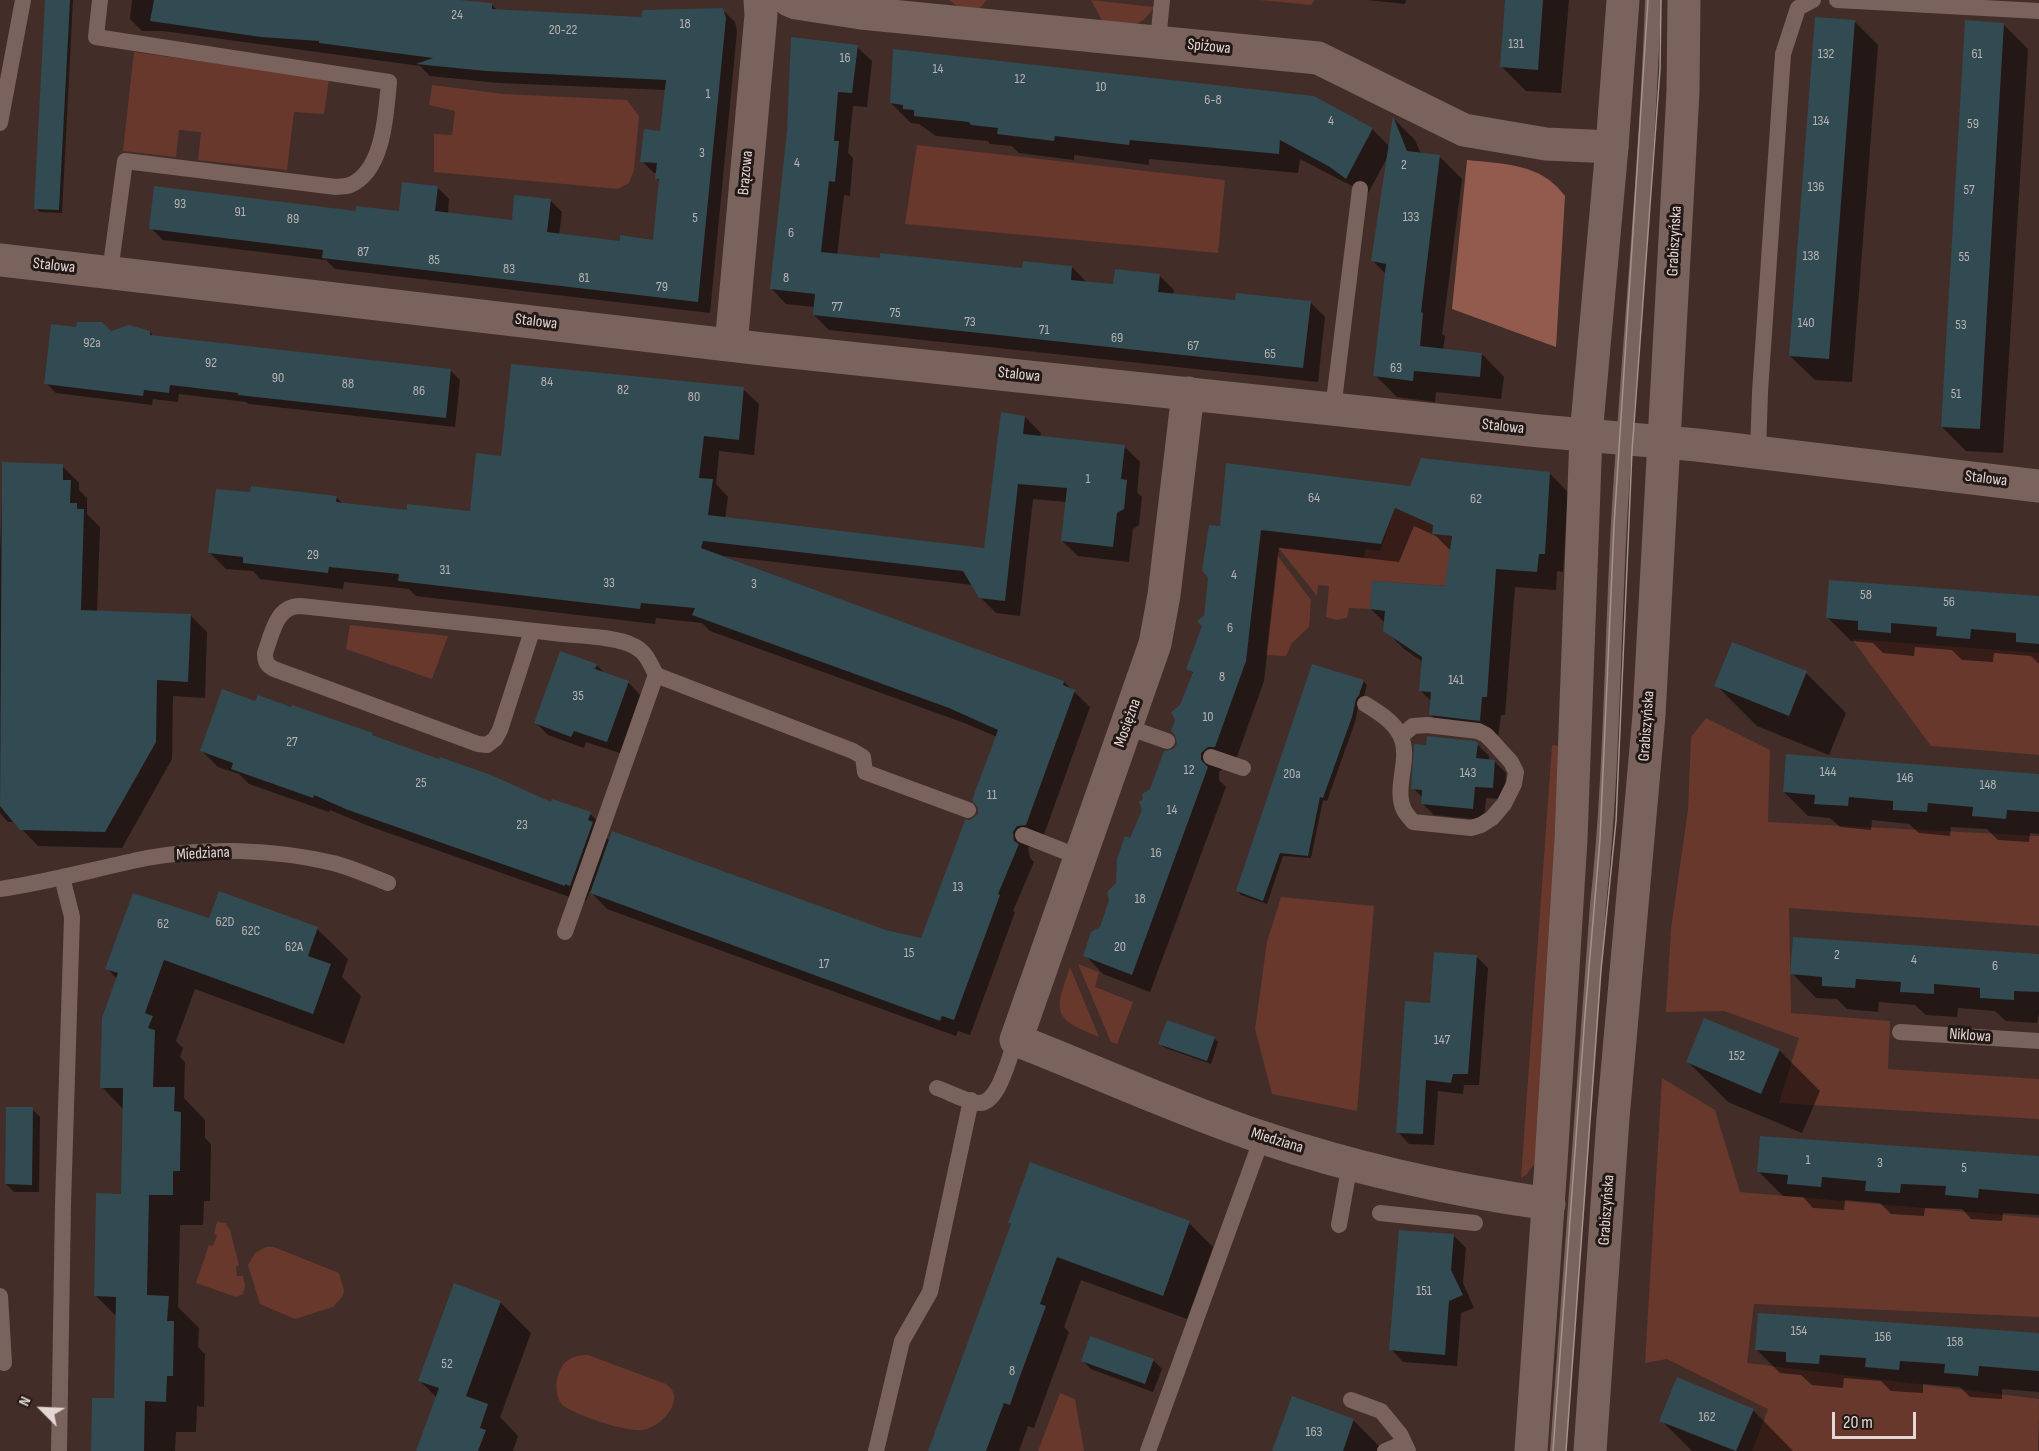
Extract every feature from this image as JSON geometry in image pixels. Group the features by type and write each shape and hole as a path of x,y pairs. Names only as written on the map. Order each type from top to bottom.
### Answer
{"street":[{"name":"Brązowa","path":"730,345 761,15 760,0"},
{"name":"Spiżowa","path":"789,0 796,3 924,11 1158,41 1318,58 1464,130 1546,144 1612,147"},
{"path":"1531,1451 1549,1204 1571,839 1586,435 1623,0"},
{"name":"Grabiszyńska","path":"1590,1451 1613,1118 1649,715 1683,92 1684,0"},
{"name":"Stalowa","path":"0,260 730,345 1333,409 1664,441 2039,486"},
{"name":"Mosiężna","path":"1016,1041 1155,644 1157,594 1188,393"},
{"name":"Miedziana","path":"1016,1041 1263,1138 1415,1180 1498,1197 1549,1204"}],"lane":[{"path":"0,123 23,0"},
{"path":"100,0 96,37 389,82 384,133 372,163 360,178 349,186 336,187 125,161 110,272"},
{"path":"1158,41 1162,0"},
{"path":"1557,1451 1598,905 1606,830 1617,568 1653,0"},
{"path":"1758,453 1760,392 1783,54 1798,8 1813,0"},
{"path":"1837,0 2039,11"},
{"path":"1333,409 1360,189"},
{"path":"532,631 500,730 495,739 487,745 477,744 274,669 268,666 265,660 265,653 280,614 292,606 532,631 627,643 642,651 656,675 853,751 863,757 865,772 968,810"},
{"path":"565,933 656,675"},
{"path":"1365,704 1387,719 1401,736 1404,754 1401,785 1403,809 1413,822 1471,828 1492,818 1504,804 1514,784 1516,772 1511,762 1486,735 1478,731 1427,725 1413,726 1401,736"},
{"path":"1127,727 1167,741"},
{"path":"1211,757 1243,768"},
{"path":"1023,835 1079,857"},
{"name":"Miedziana","path":"8,888 150,858 183,854 256,852 293,855 334,863 388,883"},
{"path":"59,1451 63,1204 72,917 62,877"},
{"name":"Niklowa","path":"1900,1032 2039,1041"},
{"path":"937,1088 979,1103 989,1100 997,1092 1016,1041"},
{"path":"876,1451 902,1341 930,1292 971,1100"},
{"path":"1148,1451 1263,1138"},
{"path":"1339,1225 1350,1163"},
{"path":"1380,1213 1475,1223"},
{"path":"0,1296 4,1363"},
{"path":"1351,1400 1381,1411 1400,1434 1406,1447 1385,1451"}],"shaded area":[{"path":"949,0 987,0 979,9 957,6"},
{"path":"1091,0 1154,7 1143,20 1132,25 1119,25 1103,22"},
{"path":"1259,0 1315,0 1311,5"},
{"path":"134,52 329,79 324,114 294,112 287,170 198,160 201,132 179,130 176,157 123,151"},
{"path":"432,85 504,94 627,100 639,116 634,170 629,183 618,189 434,172 434,134 452,135 455,111 429,105"},
{"path":"917,145 1225,180 1218,253 905,224"},
{"path":"1467,160 1508,164 1533,171 1545,177 1565,196 1556,347 1452,309"},
{"path":"1395,508 1400,511 1434,514 1432,534 1452,536 1448,586 1373,581 1370,609 1349,608 1347,618 1336,620 1326,617 1329,586 1318,585 1317,596 1278,547 1364,558 1365,549 1380,551"},
{"path":"1277,555 1311,600 1309,627 1292,643 1286,656 1266,655"},
{"path":"350,625 448,636 432,679 346,649"},
{"path":"1852,639 2039,653 2039,755 1931,746"},
{"path":"1706,718 1770,750 1768,822 2039,836 2039,926 1789,908 1791,1013 1890,1021 1888,1069 2039,1079 2039,1119 1779,1103 1799,1038 1724,1011 1666,1012 1671,929 1688,810 1691,737"},
{"path":"1552,746 1558,746 1552,910 1535,1163 1521,1178"},
{"path":"1281,897 1374,906 1357,1111 1272,1094 1255,1029 1267,942"},
{"path":"1078,964 1099,972 1095,987 1133,1002 1117,1044 1111,1042"},
{"path":"1070,967 1099,1037 1072,1025 1061,1012 1061,995"},
{"path":"1662,1078 1715,1110 1740,1192 2039,1218 2039,1317 1754,1304 1747,1363 2039,1399 2038,1451 1752,1451 1768,1409 1667,1359 1645,1363"},
{"path":"217,1222 225,1223 230,1230 239,1265 236,1267 237,1276 243,1276 245,1286 243,1294 236,1297 196,1283 209,1245 213,1246 217,1236 214,1233"},
{"path":"266,1247 274,1247 339,1273 344,1290 343,1296 333,1307 295,1319 260,1304 248,1265 255,1253"},
{"path":"588,1355 666,1384 672,1390 674,1397 673,1405 664,1419 649,1428 634,1430 601,1422 562,1405 557,1394 560,1369 570,1359"},
{"path":"1060,1393 1075,1399 1084,1451 1038,1451"}],"building":[{"path":"45,0 70,0 59,210 34,209"},
{"path":"154,0 460,0 492,3 492,9 641,17 643,10 723,8 726,18 698,302 322,258 323,250 149,229 154,186 356,211 356,206 399,211 402,182 438,186 435,211 512,220 514,195 551,199 547,232 620,241 620,235 653,240 659,179 655,179 657,163 640,162 644,129 660,131 666,80 486,71 416,64 433,58 319,43 319,41 261,37 150,21"},
{"path":"1505,0 1543,0 1538,70 1500,67"},
{"path":"1815,17 1855,20 1829,359 1789,356"},
{"path":"1965,20 2004,23 1980,429 1941,427"},
{"path":"791,37 858,45 852,93 838,92 834,141 839,141 835,182 829,181 821,252 880,258 880,253 1022,268 1023,261 1072,266 1071,280 1113,284 1115,269 1160,274 1158,292 1235,300 1236,293 1311,301 1303,368 813,315 815,294 770,289 787,131"},
{"path":"893,49 1314,96 1373,128 1346,179 1330,167 1280,140 1279,154 1130,140 1129,145 1055,136 1054,141 997,134 998,128 971,125 969,122 914,116 914,110 903,109 903,105 890,103"},
{"path":"1393,116 1407,151 1440,155 1421,312 1423,313 1420,346 1482,353 1480,377 1414,371 1413,381 1373,376 1386,264 1371,261"},
{"path":"77,322 102,322 111,331 129,325 150,331 150,335 451,369 446,418 238,395 238,393 170,385 169,393 144,390 143,396 44,384 51,324 76,327"},
{"path":"511,364 744,387 739,440 704,436 699,478 713,479 708,515 984,548 1001,412 1025,416 1023,434 1125,445 1121,479 1127,480 1124,509 1117,513 1113,547 1061,541 1067,488 1018,484 1005,601 979,598 963,571 703,541 701,548 1064,681 1063,685 1075,690 1026,825 1017,826 1013,832 1014,841 1019,844 998,894 1000,895 954,1020 942,1016 940,1021 590,893 612,831 886,930 921,938 965,820 970,820 978,814 978,808 972,800 998,730 949,708 692,615 695,608 641,603 640,609 398,581 399,574 329,567 328,573 243,563 243,557 208,553 216,489 250,492 251,486 337,496 336,502 407,510 407,504 470,511 476,453 501,456"},
{"path":"1421,458 1550,472 1545,554 1539,554 1537,572 1496,569 1487,697 1482,697 1480,721 1429,715 1431,692 1419,691 1422,657 1383,631 1385,611 1370,609 1372,581 1445,586 1452,536 1432,534 1433,525 1395,508 1381,544 1261,530 1246,661 1215,747 1208,747 1201,753 1201,760 1208,767 1132,975 1083,956 1091,932 1100,927 1109,900 1107,892 1116,883 1117,859 1125,836 1130,838 1142,810 1139,802 1143,799 1142,794 1150,789 1164,751 1173,749 1177,744 1175,735 1171,731 1175,720 1171,712 1180,705 1193,672 1186,669 1202,626 1197,621 1204,616 1208,578 1202,570 1209,525 1220,526 1226,463 1410,486"},
{"path":"2,462 63,464 63,480 71,480 70,503 77,503 77,509 84,509 81,610 191,614 188,682 157,680 156,742 105,832 20,830 0,806"},
{"path":"1829,580 2039,596 2039,644 2016,642 2016,633 1971,629 1970,639 1936,636 1937,627 1891,623 1891,633 1858,630 1858,621 1826,618"},
{"path":"1732,642 1807,671 1789,716 1714,686"},
{"path":"560,651 597,664 595,669 629,681 607,742 574,731 571,737 534,723"},
{"path":"1312,664 1364,680 1323,798 1320,797 1308,856 1280,853 1263,901 1236,891"},
{"path":"222,689 255,701 258,695 291,707 292,705 439,759 440,757 491,775 551,802 552,799 591,812 588,820 593,822 570,886 348,810 314,795 313,798 231,769 233,763 200,751"},
{"path":"1427,736 1475,741 1478,743 1476,758 1495,760 1493,788 1475,787 1473,809 1421,804 1422,790 1411,789 1414,744 1426,745"},
{"path":"1786,754 2039,774 2039,812 2007,810 2006,819 1972,816 1973,807 1928,803 1927,812 1893,810 1893,801 1849,797 1848,806 1814,804 1815,795 1783,792"},
{"path":"219,891 318,927 308,956 331,964 313,1014 164,960 145,1013 153,1016 148,1028 155,1030 153,1087 175,1087 174,1111 181,1112 180,1171 173,1171 173,1195 149,1195 147,1295 169,1296 167,1321 174,1321 173,1376 167,1376 166,1402 145,1401 144,1451 91,1451 92,1398 114,1398 116,1297 94,1296 96,1193 121,1194 123,1088 100,1088 102,1018 118,973 105,969 133,893 209,918"},
{"path":"1793,937 2039,954 2039,992 2014,991 2014,1000 1980,998 1980,988 1934,984 1934,994 1900,992 1901,982 1856,979 1855,988 1822,986 1822,977 1790,974"},
{"path":"1434,952 1477,955 1468,1074 1453,1074 1451,1083 1426,1080 1423,1134 1396,1133 1405,1001 1430,1003"},
{"path":"1704,1018 1780,1049 1761,1094 1686,1062"},
{"path":"1167,1020 1215,1037 1207,1061 1158,1044"},
{"path":"6,1107 33,1107 32,1185 5,1184"},
{"path":"1760,1136 2039,1156 2039,1194 1979,1189 1978,1198 1945,1195 1946,1186 1901,1184 1900,1193 1865,1191 1866,1181 1822,1177 1821,1187 1787,1184 1788,1175 1757,1172"},
{"path":"1030,1162 1190,1221 1163,1296 1057,1257 1040,1304 1046,1306 1010,1405 1004,1403 986,1451 928,1451 1011,1224 1008,1223"},
{"path":"1399,1230 1454,1234 1451,1270 1463,1295 1449,1301 1445,1355 1389,1350"},
{"path":"454,1283 501,1301 466,1396 488,1404 480,1428 486,1430 478,1451 416,1451 439,1388 418,1381"},
{"path":"1758,1313 2039,1333 2039,1371 1979,1366 1978,1376 1944,1373 1945,1364 1900,1361 1899,1370 1865,1367 1866,1358 1820,1355 1819,1364 1786,1362 1786,1352 1755,1350"},
{"path":"1090,1336 1154,1359 1145,1384 1081,1361"},
{"path":"1677,1377 1754,1409 1736,1451 1659,1421"},
{"path":"1292,1396 1354,1419 1343,1451 1272,1451"}],"tram line":[{"path":"1553,1451 1600,839 1614,526 1648,0"},
{"path":"1566,1451 1601,970 1616,821 1632,451 1660,69 1661,0"}]}
